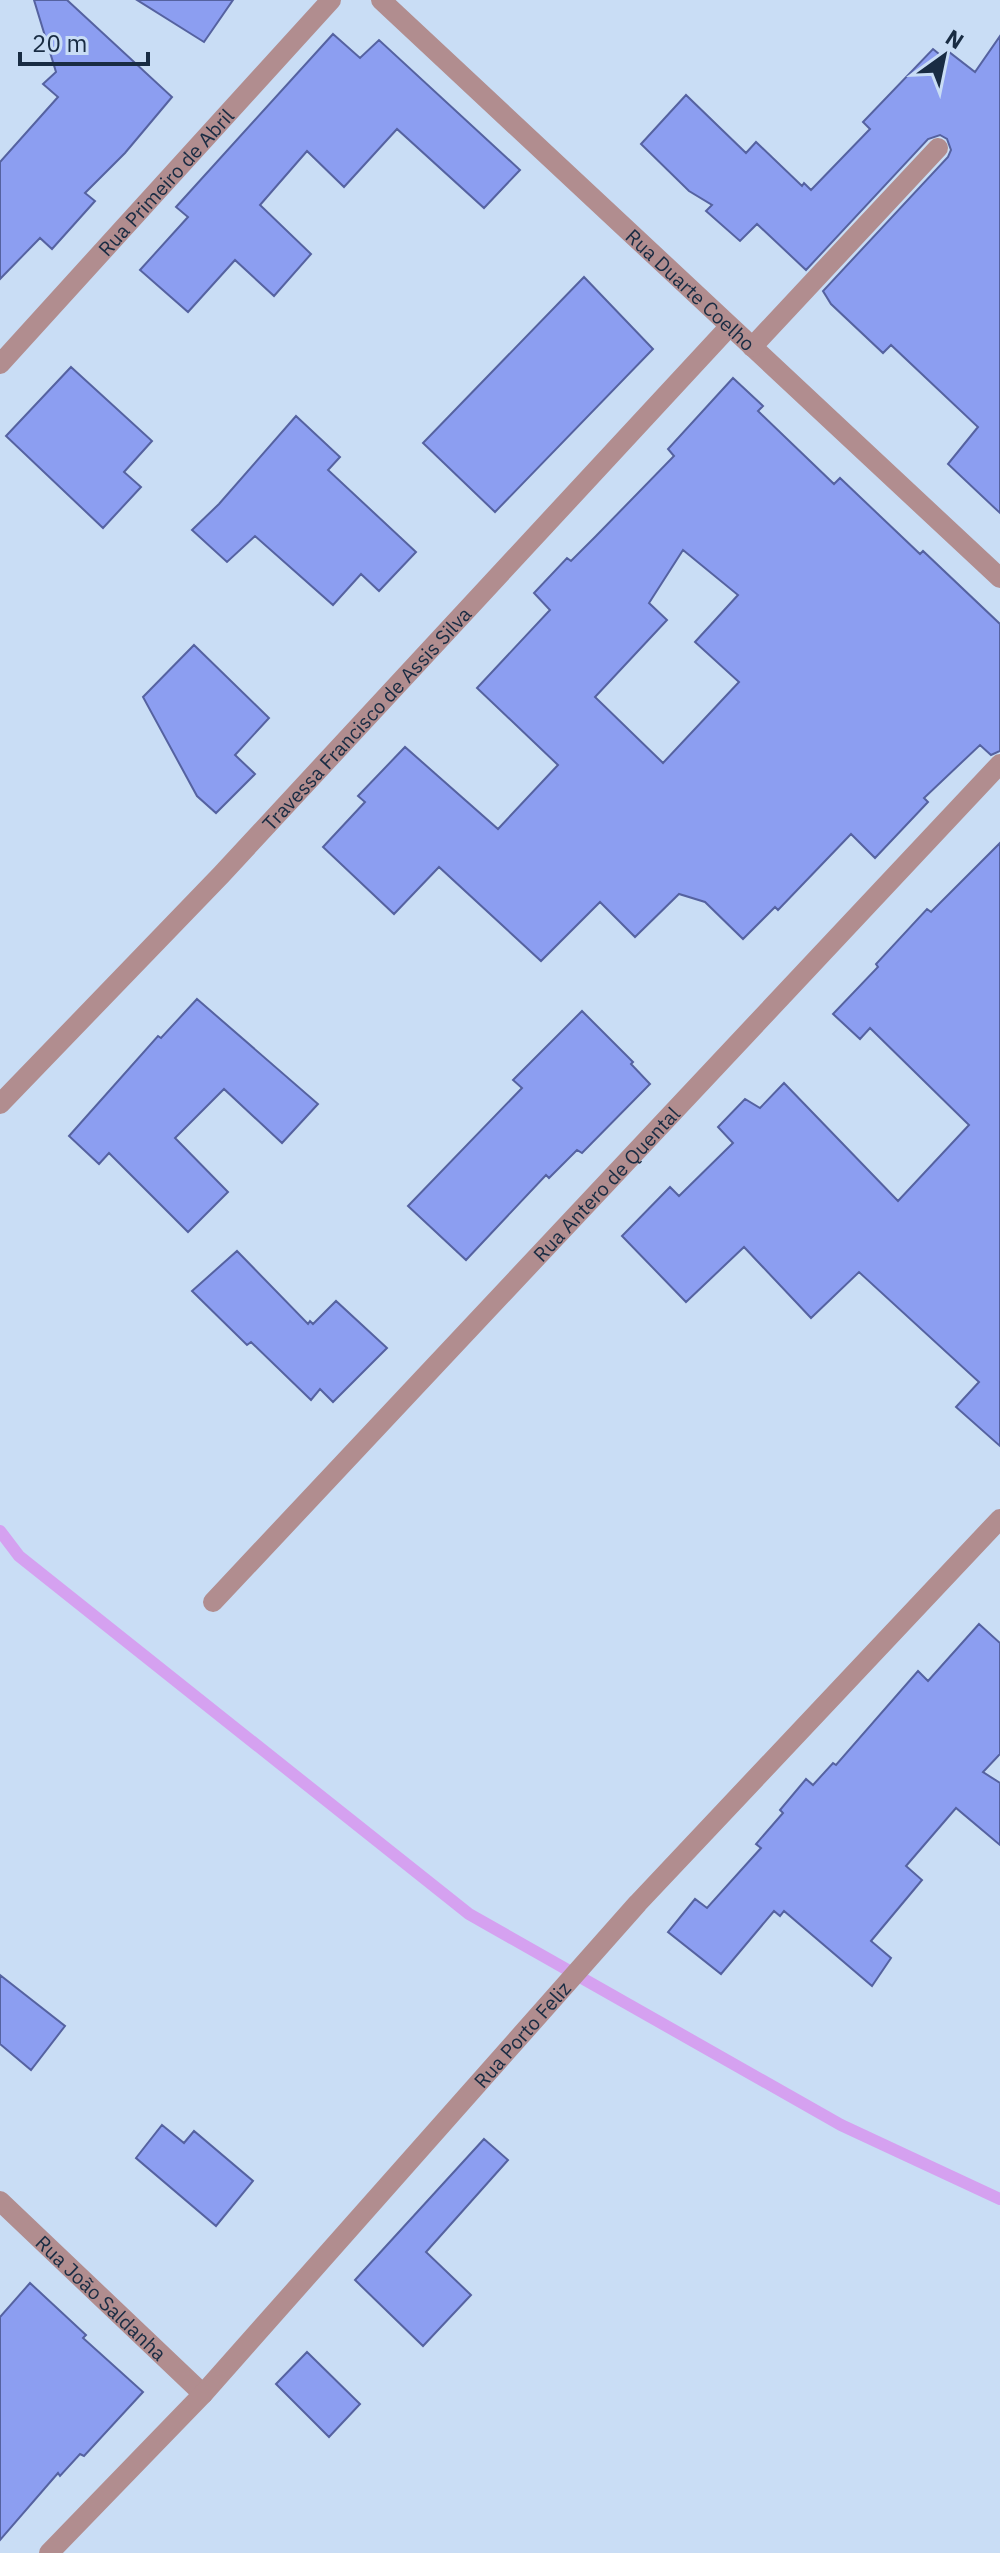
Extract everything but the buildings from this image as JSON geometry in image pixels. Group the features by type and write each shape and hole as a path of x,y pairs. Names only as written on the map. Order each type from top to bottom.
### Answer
{"street":[{"name":"Rua Primeiro de Abril","path":"0,364 331,0"},
{"name":"Rua Duarte Coelho","path":"381,0 1000,578"},
{"path":"752,347 938,148"},
{"name":"Travessa Francisco de Assis Silva","path":"0,1104 221,875 729,327"},
{"name":"Rua Antero de Quental","path":"213,1602 1000,764"},
{"name":"Rua Porto Feliz","path":"49,2553 203,2394 638,1903 1000,1519"},
{"name":"Rua João Saldanha","path":"0,2201 203,2394"}],"waterway":[{"path":"0,1531 19,1556 469,1914 841,2125 1000,2199"}]}
